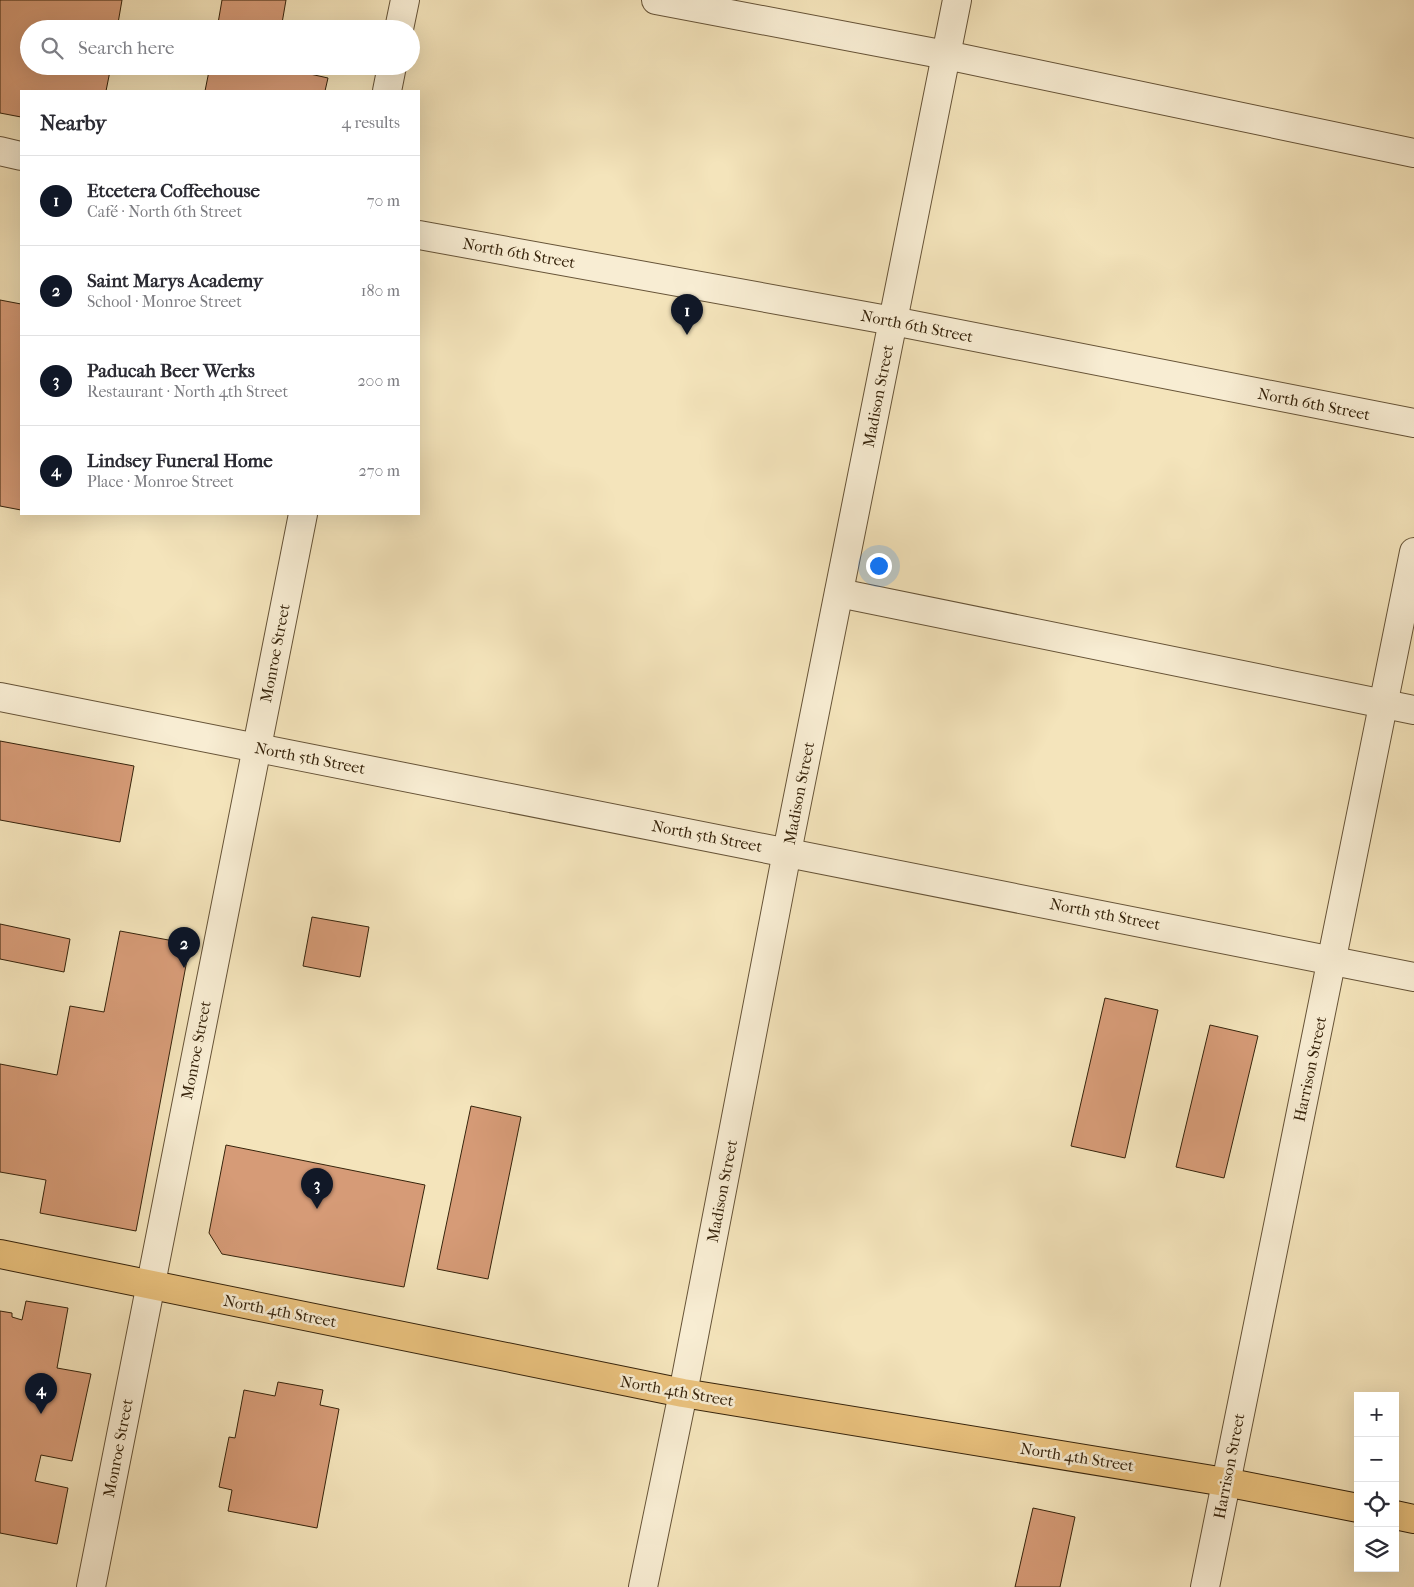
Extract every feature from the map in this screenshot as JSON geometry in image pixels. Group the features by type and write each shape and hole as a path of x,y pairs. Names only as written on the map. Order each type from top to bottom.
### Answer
{"main road":[{"name":"North 4th Street","path":"0,1254 683,1393 1225,1482 1354,1507"},
{"path":"1399,1516 1414,1519"}],"street":[{"path":"401,20 405,0"},
{"path":"656,0 946,55 1414,153"},
{"name":"Madison Street","path":"643,1587 683,1393 787,852 957,0"},
{"path":"387,90 390,75"},
{"path":"0,152 20,156"},
{"name":"North 6th Street","path":"420,234 893,321 1414,423"},
{"name":"Monroe Street","path":"91,1587 149,1285 303,515"},
{"name":"Harrison Street","path":"1205,1587 1414,552"},
{"path":"839,593 1414,710"},
{"name":"North 5th Street","path":"0,697 1332,959 1414,977"}],"building":[{"path":"0,0 122,0 119,20 20,20 20,75 109,75 106,90 20,90 20,117 0,113"},
{"path":"222,0 286,0 283,20 219,20"},
{"path":"208,75 314,75 328,78 325,90 205,90"},
{"path":"0,300 20,304 20,510 0,506"},
{"path":"0,741 134,766 120,842 0,820"},
{"path":"312,917 369,927 360,977 303,966"},
{"path":"0,924 70,939 64,972 0,959"},
{"path":"120,931 190,944 136,1231 40,1213 46,1180 0,1172 0,1064 57,1075 70,1006 104,1012"},
{"path":"1105,998 1158,1010 1125,1158 1071,1146"},
{"path":"1210,1025 1258,1036 1224,1178 1176,1167"},
{"path":"471,1106 521,1117 488,1279 437,1269"},
{"path":"226,1145 425,1185 404,1287 222,1254 209,1233"},
{"path":"26,1301 68,1308 57,1368 91,1374 72,1461 41,1455 35,1481 68,1488 57,1544 0,1533 0,1311 12,1313 12,1317 22,1320"},
{"path":"278,1382 323,1390 320,1405 339,1409 317,1528 228,1511 232,1490 219,1487 229,1437 235,1438 244,1390 275,1396"},
{"path":"1033,1508 1075,1517 1060,1587 1015,1587"}],"place":[{"name":"Etcetera Coffeehouse","path":"687,335"},
{"name":"Saint Marys Academy","path":"184,968"},
{"name":"Paducah Beer Werks","path":"317,1209"},
{"name":"Lindsey Funeral Home","path":"41,1414"}]}
